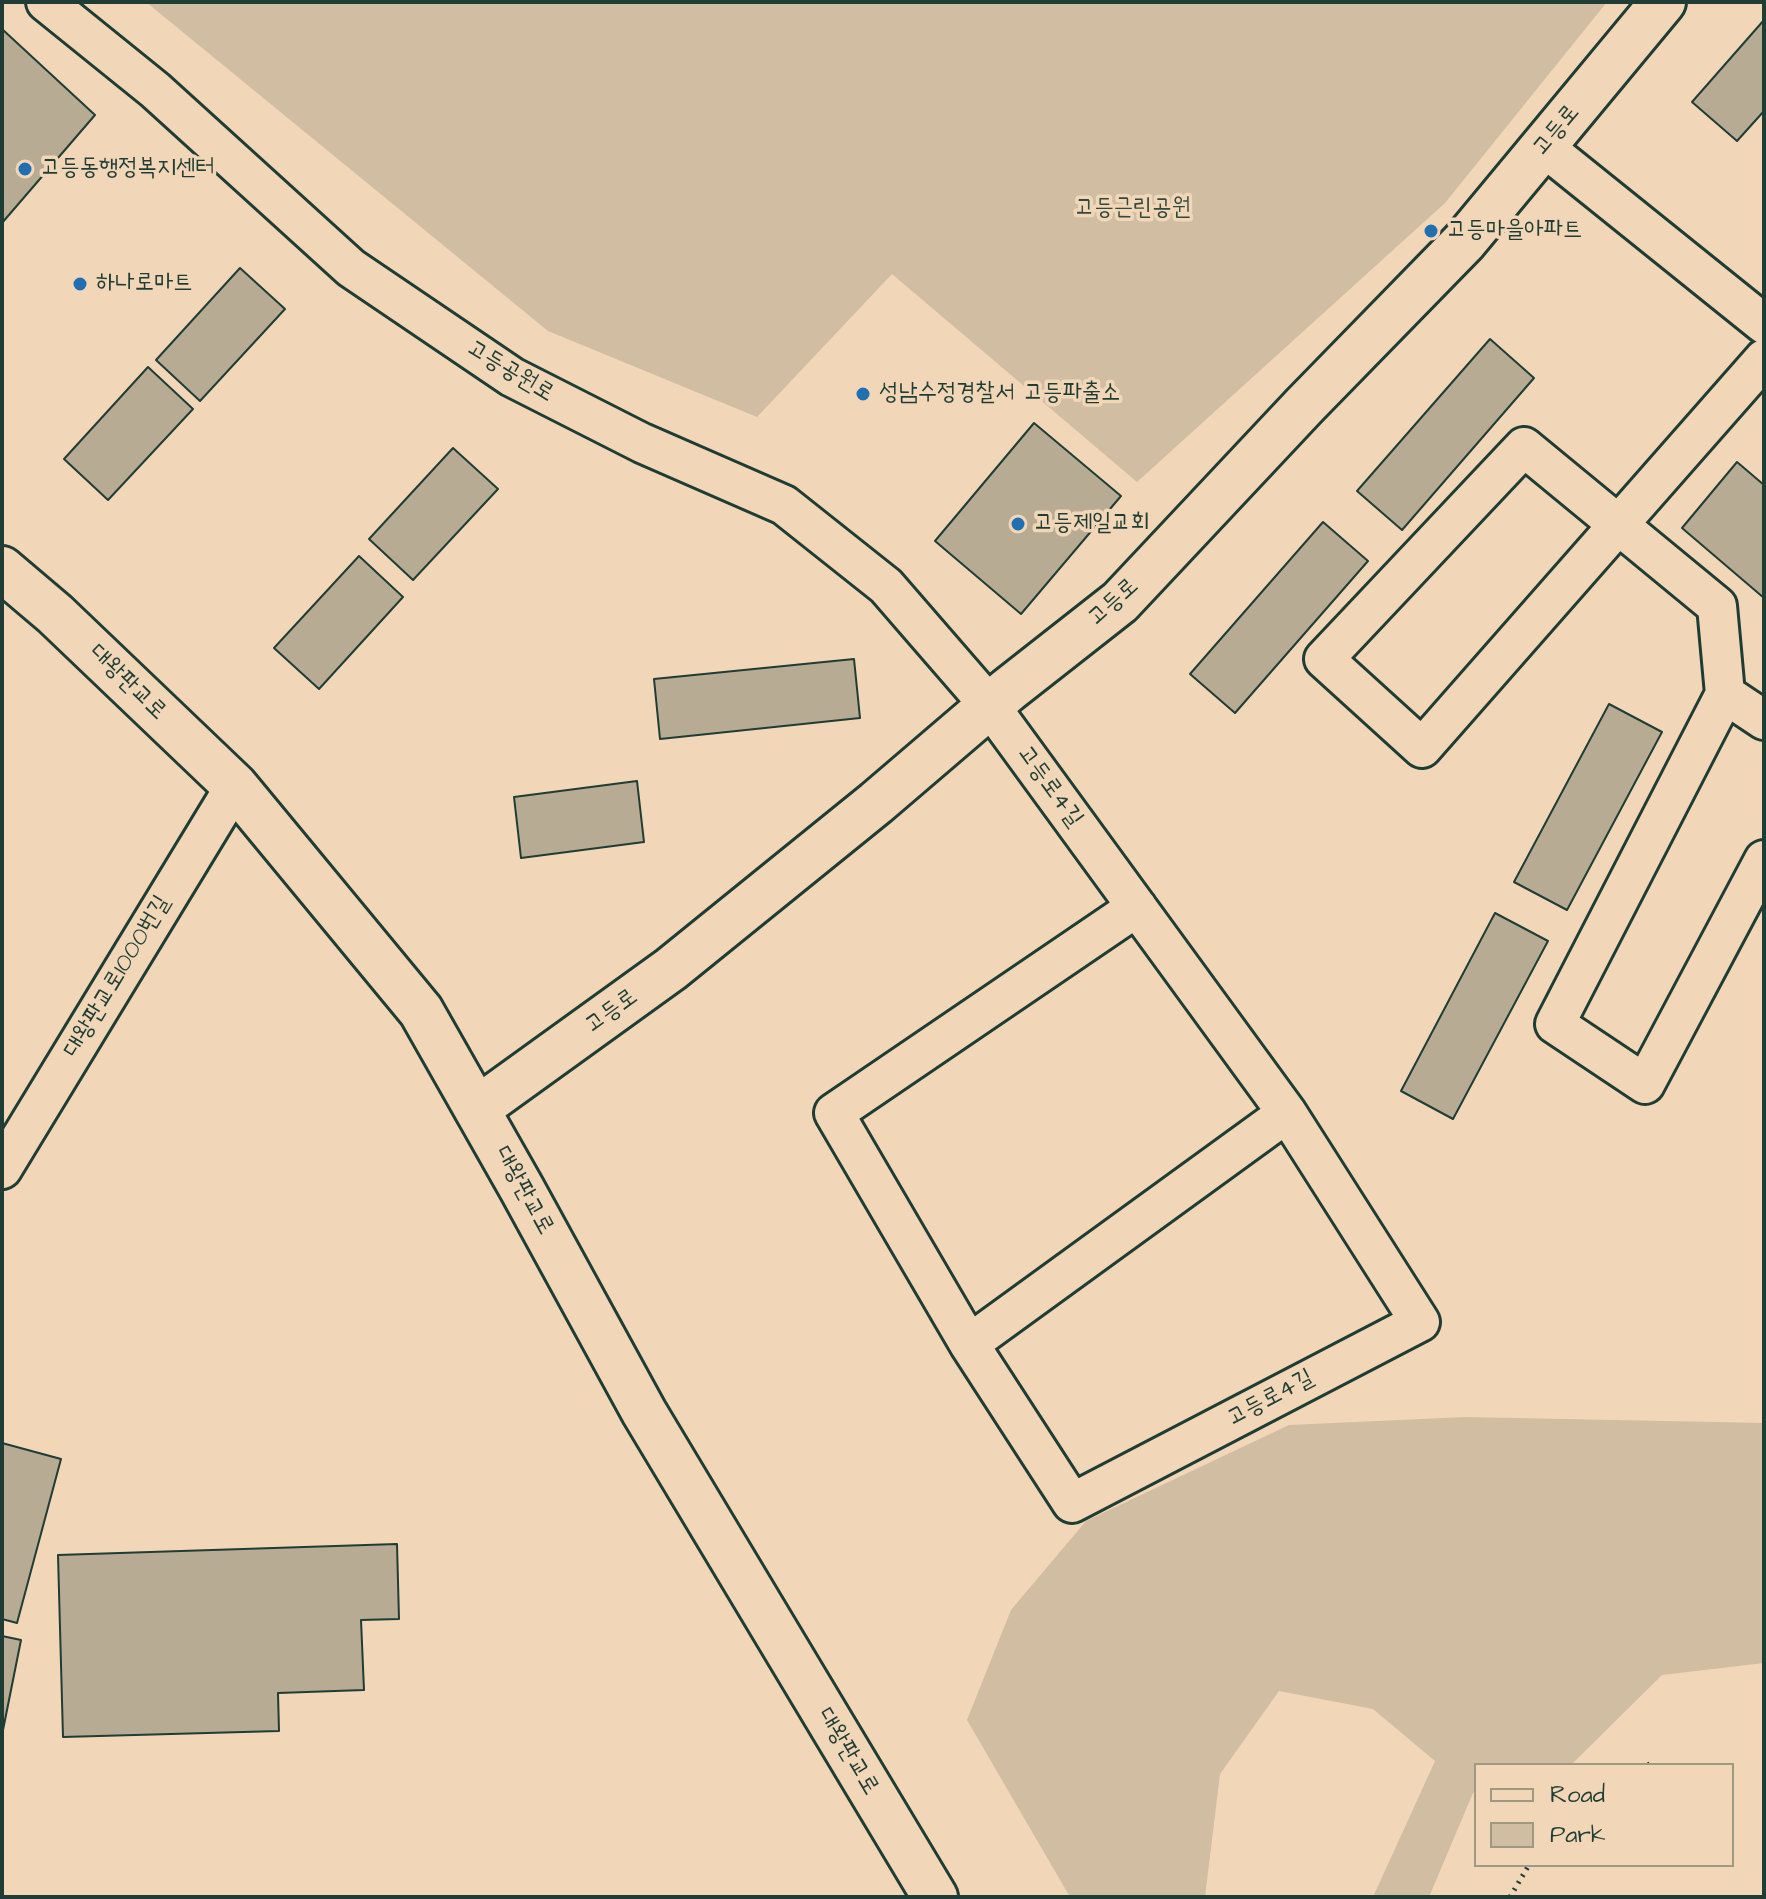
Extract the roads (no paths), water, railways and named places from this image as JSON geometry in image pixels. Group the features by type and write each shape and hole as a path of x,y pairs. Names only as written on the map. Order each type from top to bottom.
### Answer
{"main road":[{"name":"고등로","path":"477,1109 671,969 1120,602 1464,242 1663,2"},
{"name":"대왕판교로","path":"2,569 55,614 235,786 421,1011 644,1412 935,1897"}],"street":[{"name":"고등공원로","path":"46,2 155,90 364,277 512,377 642,443 784,505 886,586 990,706"},
{"path":"1544,147 1764,324"},
{"path":"1764,359 1618,525 1422,748 1324,659 1524,447 1618,525 1717,606 1725,694 1555,1024 1645,1084 1764,860"},
{"path":"1725,694 1764,720"},
{"name":"고등로4길","path":"990,706 1137,907 1287,1113 1420,1322 1072,1503 969,1344 834,1113 1137,907"},
{"name":"대왕판교로1000번길","path":"2,1169 235,786"},
{"path":"969,1344 1287,1113"}],"place":[{"name":"고등동행정복지센터","path":"25,169"},
{"name":"고등마을아파트","path":"1431,231"},
{"name":"하나로마트","path":"80,284"},
{"name":"성남수정경찰서 고등파출소","path":"863,394"},
{"name":"고등제일교회","path":"1018,524"}],"park label":[{"name":"고등근린공원","path":"1133,209"}]}
